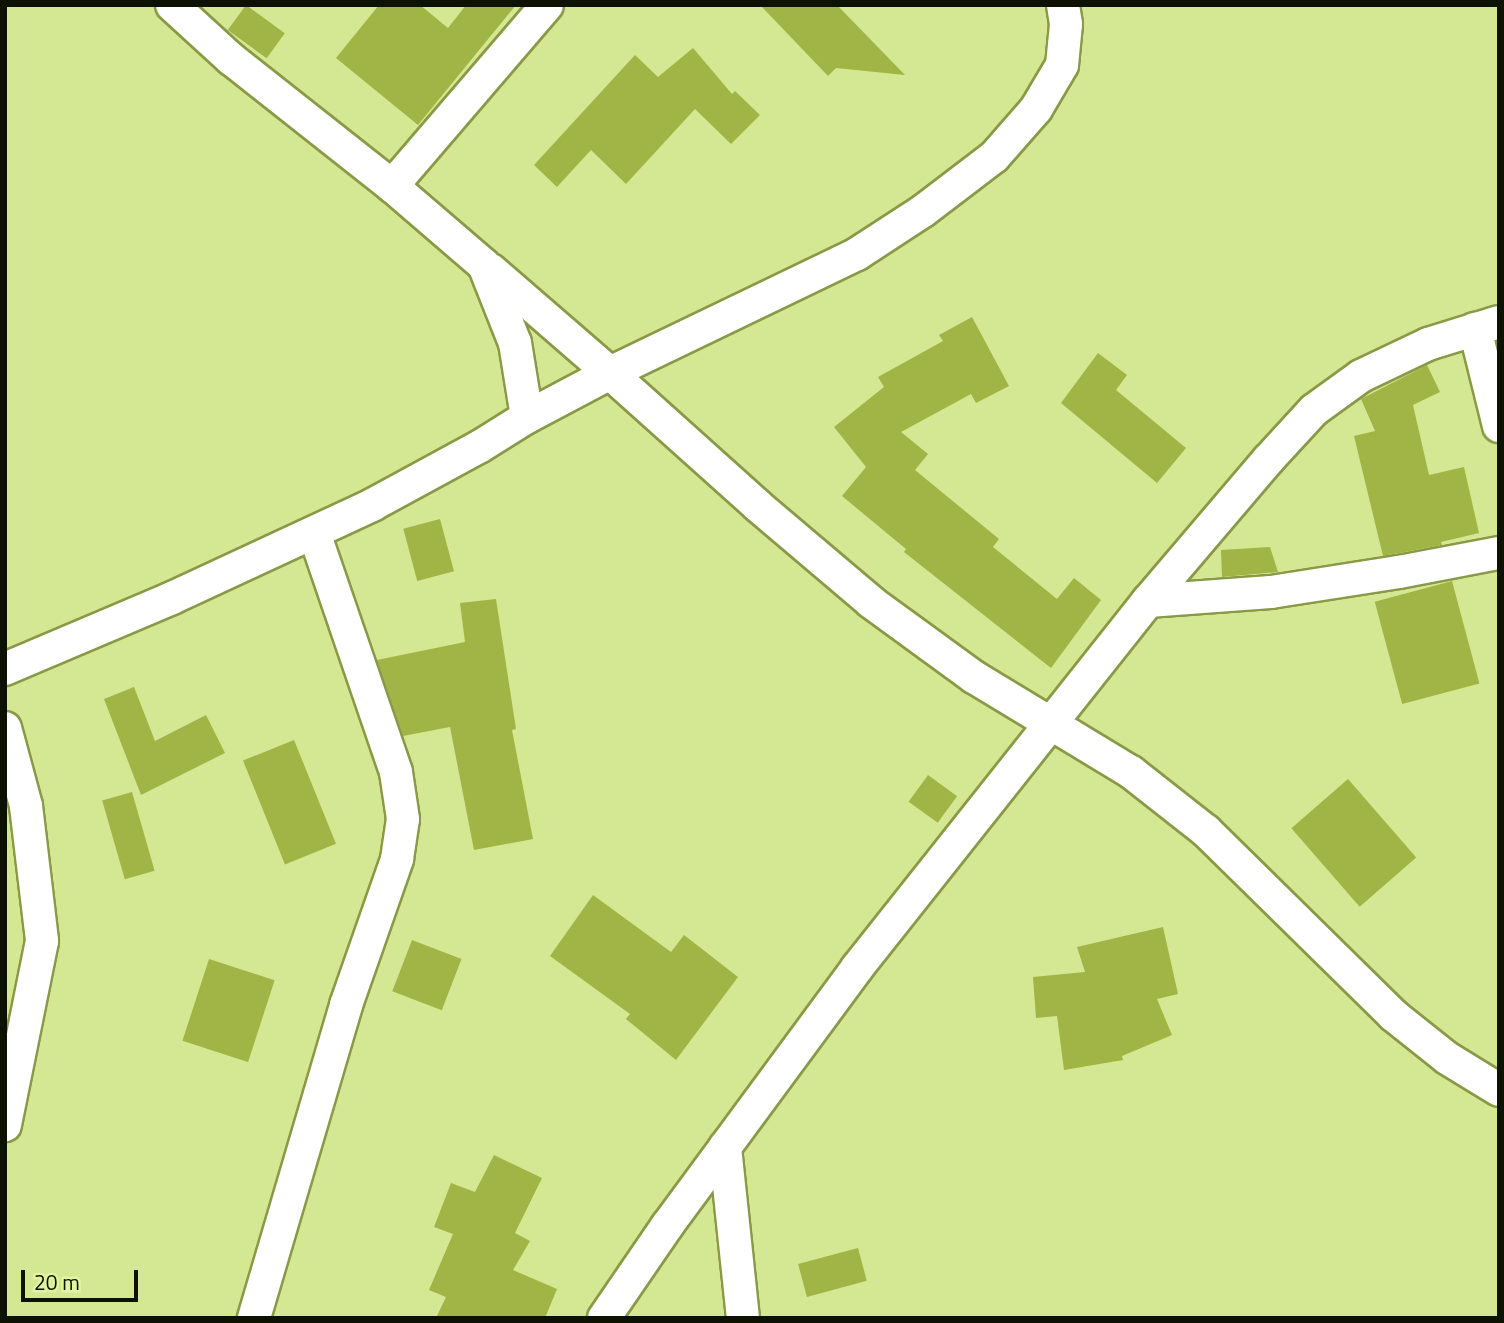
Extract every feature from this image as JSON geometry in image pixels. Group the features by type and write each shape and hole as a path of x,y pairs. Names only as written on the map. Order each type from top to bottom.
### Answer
{"street":[{"path":"172,5 231,59 392,186 871,602 974,677 1131,772 1206,831 1394,1015 1447,1058 1499,1090"},
{"path":"392,186 547,5"},
{"path":"5,669 70,643 314,533 426,478 527,417 610,373 857,254 923,211 994,157 1036,109 1062,65 1066,24 1063,5"},
{"path":"484,265 515,343 527,417"},
{"path":"604,1318 725,1147 857,968 1148,601 1314,410 1361,376 1428,344 1487,325 1499,426"},
{"path":"254,1318 345,1005 397,859 403,819 396,772 314,533"},
{"path":"1148,601 1271,592 1499,553"},
{"path":"5,727 26,806 42,941 5,1125"},
{"path":"725,1147 743,1318"}],"building":[{"path":"246,5 285,33 267,58 228,30"},
{"path":"379,5 420,5 448,28 466,5 516,5 418,125 336,58"},
{"path":"760,5 837,5 905,75 836,68 828,76"},
{"path":"693,48 732,94 735,91 760,115 731,144 695,109 626,184 591,150 557,187 534,165 635,55 658,77"},
{"path":"972,317 1009,386 976,403 971,394 901,432 928,454 915,470 999,539 993,547 1057,599 1074,578 1101,600 1051,668 904,552 906,549 842,496 866,467 834,427 884,387 878,377 943,341 939,335"},
{"path":"1098,353 1127,375 1116,390 1186,448 1157,483 1061,403"},
{"path":"1427,365 1440,392 1413,405 1429,475 1464,467 1479,533 1441,542 1442,545 1383,556 1354,436 1375,431 1361,399"},
{"path":"440,519 454,571 417,581 403,529"},
{"path":"1270,547 1278,572 1222,577 1221,550"},
{"path":"1452,581 1479,683 1402,704 1375,602"},
{"path":"496,599 516,729 512,730 533,839 474,850 450,727 403,736 377,660 465,642 460,603"},
{"path":"134,687 155,741 206,715 225,753 141,795 104,699"},
{"path":"294,740 336,844 285,864 243,761"},
{"path":"928,775 957,796 938,823 909,802"},
{"path":"1348,779 1416,857 1360,907 1291,828"},
{"path":"132,792 155,871 125,879 102,801"},
{"path":"593,895 671,952 684,935 738,977 676,1060 626,1019 630,1014 550,956"},
{"path":"1163,927 1178,994 1157,999 1172,1035 1122,1056 1123,1060 1064,1070 1057,1016 1036,1018 1033,977 1085,972 1077,947"},
{"path":"412,940 461,959 442,1010 392,991"},
{"path":"209,959 275,980 248,1062 182,1041"},
{"path":"494,1155 542,1178 515,1233 530,1241 513,1270 557,1289 545,1318 436,1318 446,1297 429,1290 453,1234 434,1227 451,1183 475,1192"},
{"path":"858,1248 867,1281 807,1297 798,1264"}]}
